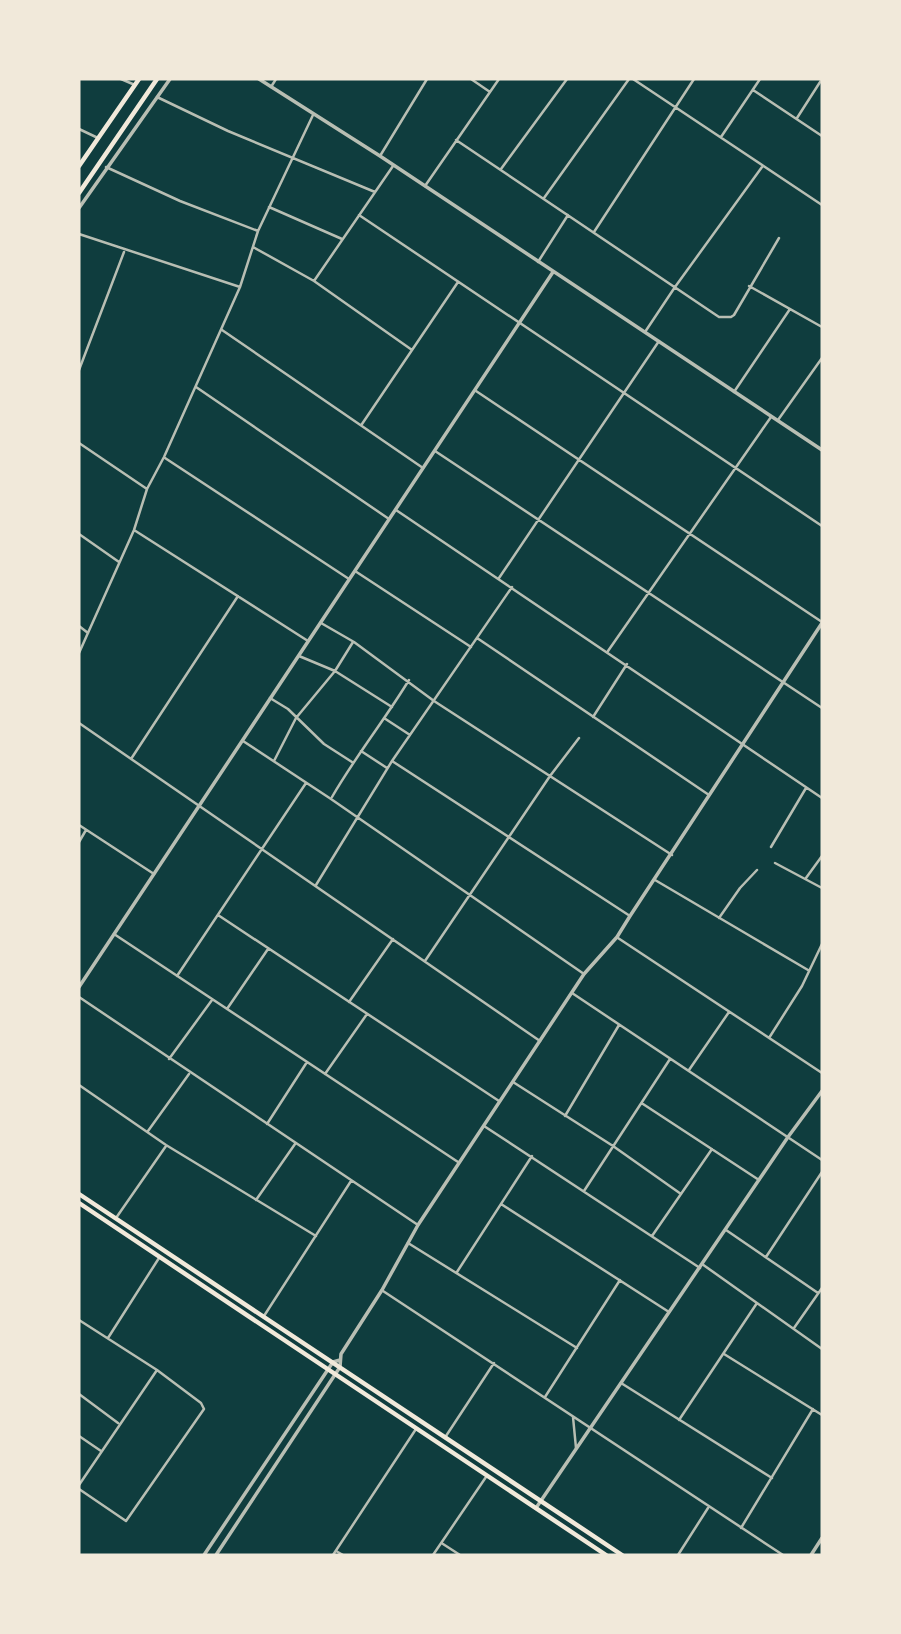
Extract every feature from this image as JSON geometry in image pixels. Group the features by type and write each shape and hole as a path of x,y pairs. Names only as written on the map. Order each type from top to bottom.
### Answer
{"main road":[{"path":"79,166 139,79"},
{"path":"79,193 157,79"},
{"path":"79,1194 622,1555"},
{"path":"79,1203 607,1555"},
{"path":"220,1297 224,1290"}],"street":[{"path":"121,79 135,85"},
{"path":"79,208 170,79"},
{"path":"259,79 380,156 822,450"},
{"path":"271,87 276,79"},
{"path":"380,156 427,79"},
{"path":"471,79 490,92"},
{"path":"425,186 499,79"},
{"path":"501,169 567,79"},
{"path":"544,198 631,79 822,205"},
{"path":"594,232 694,79"},
{"path":"721,138 760,79"},
{"path":"797,118 822,79"},
{"path":"753,90 822,136"},
{"path":"157,97 228,131 374,192"},
{"path":"79,653 134,530 147,489 222,330 240,287 258,231 314,113"},
{"path":"79,129 99,138"},
{"path":"456,140 719,317 734,315 779,238"},
{"path":"314,281 393,166"},
{"path":"645,332 763,166"},
{"path":"106,167 180,201 258,231"},
{"path":"269,207 342,239"},
{"path":"359,215 822,526"},
{"path":"538,262 568,215"},
{"path":"79,234 240,287"},
{"path":"253,247 314,281 412,350"},
{"path":"79,370 125,251"},
{"path":"79,987 553,272"},
{"path":"362,425 458,282"},
{"path":"749,286 822,327"},
{"path":"734,392 790,309"},
{"path":"222,330 423,468"},
{"path":"499,578 659,341"},
{"path":"778,420 822,358"},
{"path":"196,387 389,519"},
{"path":"216,1555 341,1367 340,1360 346,1346 382,1290 418,1225 584,974 617,937 822,623 475,390"},
{"path":"608,651 771,417"},
{"path":"79,443 147,489"},
{"path":"435,451 822,708"},
{"path":"164,457 349,579"},
{"path":"396,510 822,798"},
{"path":"134,530 308,641"},
{"path":"79,534 120,562"},
{"path":"355,571 471,647"},
{"path":"315,886 387,768 512,587"},
{"path":"131,759 238,596"},
{"path":"320,623 354,642 434,701 671,855"},
{"path":"79,626 88,633"},
{"path":"477,638 710,796"},
{"path":"274,761 296,718 335,671 354,642"},
{"path":"299,656 335,671 393,707"},
{"path":"593,717 626,664"},
{"path":"331,799 352,762 393,707 409,680"},
{"path":"270,698 288,709 324,744 352,762"},
{"path":"384,718 410,735"},
{"path":"79,723 540,1041"},
{"path":"425,961 550,776 579,738"},
{"path":"242,741 331,799 584,974"},
{"path":"361,751 387,768"},
{"path":"392,761 631,916"},
{"path":"177,976 306,782"},
{"path":"771,847 806,788"},
{"path":"79,825 154,874"},
{"path":"79,842 86,830"},
{"path":"806,878 822,856"},
{"path":"775,863 822,888"},
{"path":"719,918 740,888 757,870"},
{"path":"655,880 808,970"},
{"path":"218,915 500,1101"},
{"path":"114,934 459,1163"},
{"path":"617,937 822,1073"},
{"path":"349,1002 393,939"},
{"path":"769,1038 802,986 822,944"},
{"path":"227,1009 268,949"},
{"path":"572,992 822,1160"},
{"path":"79,998 418,1225"},
{"path":"169,1059 212,1000"},
{"path":"688,1071 729,1012"},
{"path":"325,1074 367,1013"},
{"path":"565,1116 619,1024"},
{"path":"584,1191 671,1059"},
{"path":"267,1125 307,1062"},
{"path":"148,1131 189,1073"},
{"path":"513,1082 613,1146 681,1194"},
{"path":"79,1085 166,1145 316,1236"},
{"path":"536,1508 822,1091"},
{"path":"643,1104 759,1180"},
{"path":"484,1126 701,1266 822,1349"},
{"path":"256,1200 295,1144"},
{"path":"116,1218 166,1145"},
{"path":"652,1236 712,1149"},
{"path":"457,1272 532,1156"},
{"path":"766,1257 822,1172"},
{"path":"264,1316 351,1181"},
{"path":"501,1204 670,1312"},
{"path":"726,1230 818,1293"},
{"path":"407,1242 577,1348"},
{"path":"108,1338 160,1257"},
{"path":"545,1397 620,1280"},
{"path":"793,1329 822,1288"},
{"path":"382,1290 573,1415 708,1508 783,1555"},
{"path":"679,1420 757,1303"},
{"path":"79,1320 157,1370 201,1403 204,1409 126,1521 79,1487 157,1370"},
{"path":"724,1354 822,1415"},
{"path":"204,1555 328,1369 333,1362 340,1360"},
{"path":"445,1437 494,1363"},
{"path":"621,1383 772,1478"},
{"path":"79,1394 120,1424"},
{"path":"741,1528 813,1409"},
{"path":"573,1415 576,1448"},
{"path":"333,1555 416,1428"},
{"path":"79,1436 101,1451"},
{"path":"433,1555 487,1475"},
{"path":"678,1555 708,1508"},
{"path":"811,1555 822,1538"},
{"path":"442,1543 460,1555"},
{"path":"336,1551 343,1555"}]}
